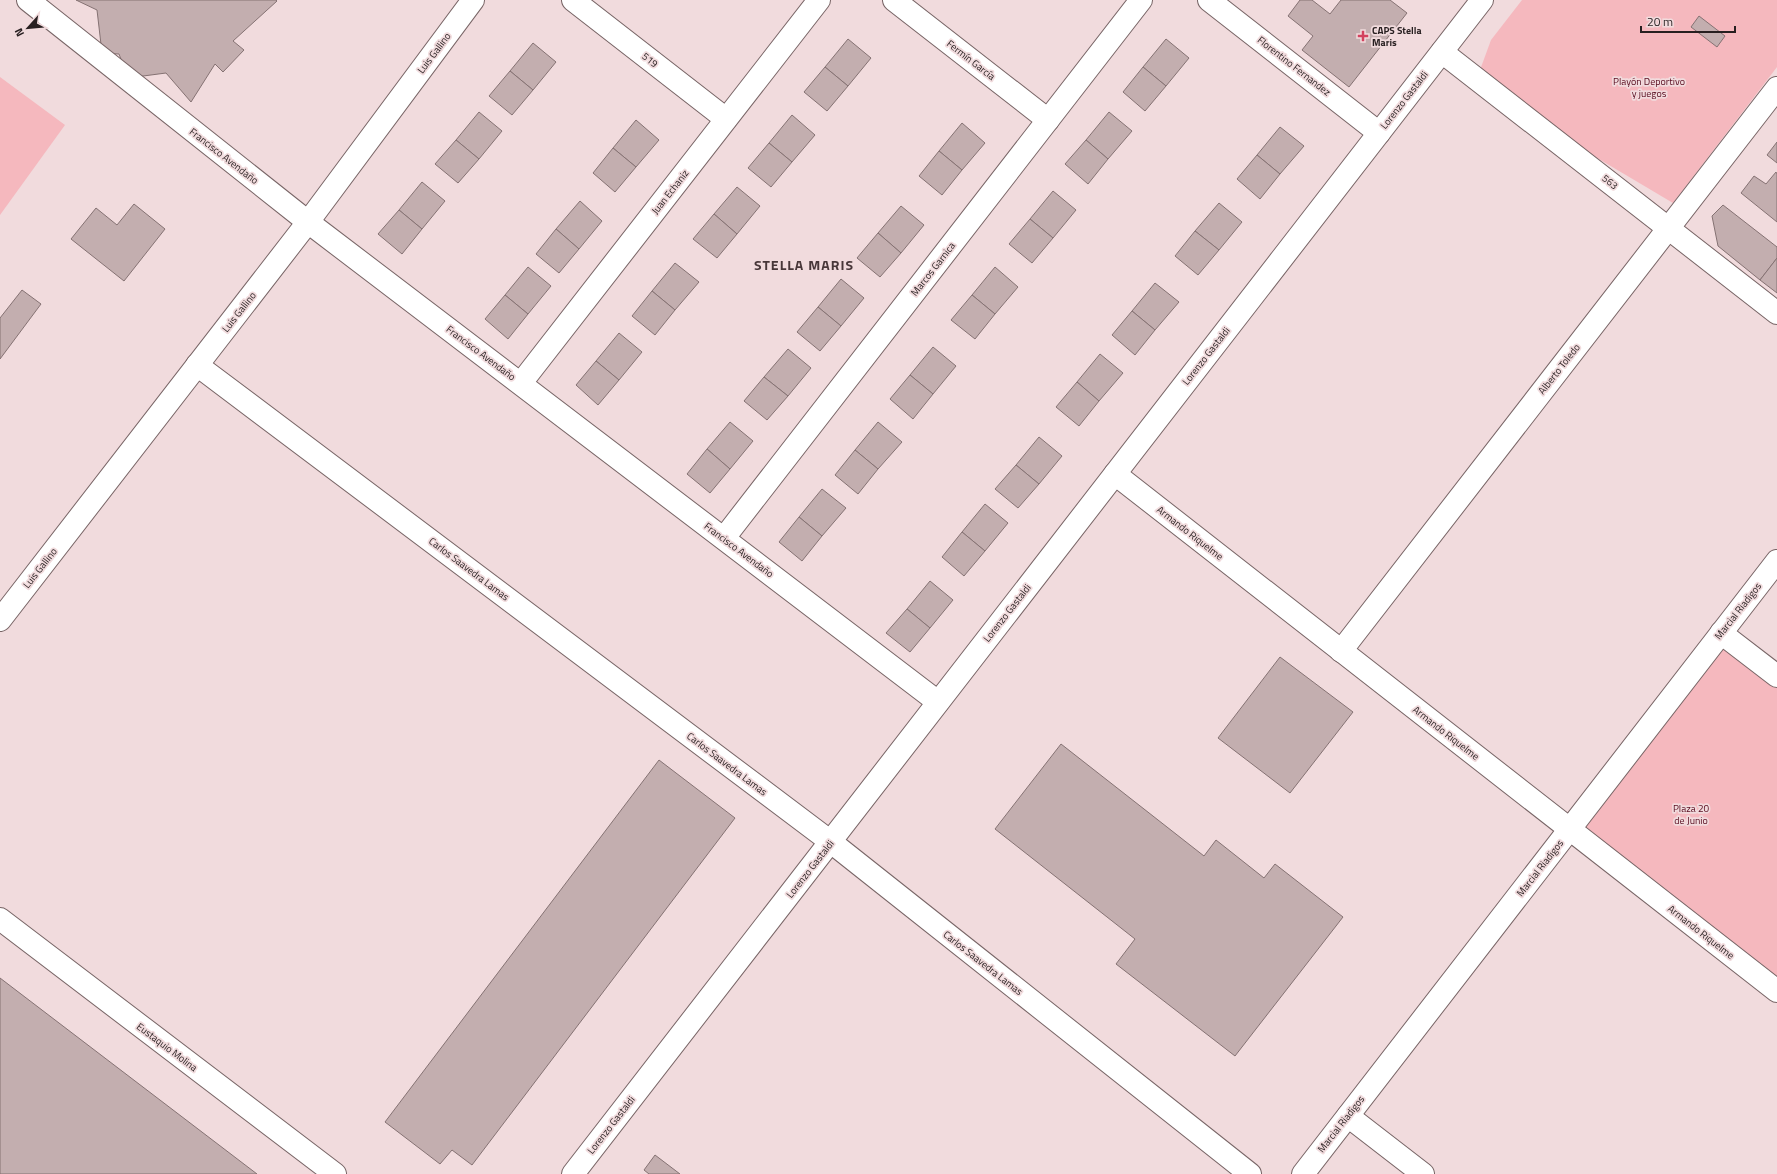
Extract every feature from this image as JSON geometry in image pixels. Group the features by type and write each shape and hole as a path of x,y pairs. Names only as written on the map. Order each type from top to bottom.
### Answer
{"street":[{"name":"Francisco Avendaño","path":"28,0 308,222 522,383 938,702"},
{"name":"Luis Gallino","path":"0,620 308,222 473,0"},
{"name":"519","path":"573,0 726,119"},
{"name":"Juan Echaniz","path":"522,383 819,0"},
{"name":"Fermín García","path":"894,0 1048,120"},
{"name":"Marcos Garnica","path":"724,538 1141,0"},
{"name":"Florentino Fernandez","path":"1209,0 1379,133"},
{"name":"Lorenzo Gastaldi","path":"573,1174 1482,0"},
{"name":"563","path":"1442,52 1777,313"},
{"name":"Alberto Toledo","path":"1341,651 1777,88"},
{"name":"Carlos Saavedra Lamas","path":"197,365 831,842 1250,1174"},
{"name":"Armando Riquelme","path":"1115,474 1777,990"},
{"name":"Marcial Riadigos","path":"1302,1174 1777,561"},
{"path":"1721,633 1777,676"},
{"name":"Eustaquio Molina","path":"0,919 335,1174"},
{"path":"1348,1116 1423,1174"}],"green space":[{"name":"Playón Deportivo y juegos","path":"1522,0 1777,0 1777,67 1673,203 1582,149 1480,70 1491,40"},
{"path":"0,77 65,125 0,215"},
{"name":"Plaza 20 de Junio","path":"1721,633 1777,676 1777,991 1570,829"}],"building":[{"path":"76,0 277,1 233,41 244,50 223,72 215,64 191,102 166,73 128,78 119,54 102,53 97,10"},
{"path":"1300,0 1312,0 1330,14 1341,0 1390,0 1407,13 1349,87 1302,50 1313,36 1288,16"},
{"path":"1699,16 1725,36 1717,47 1691,27"},
{"path":"848,39 871,58 848,86 825,67"},
{"path":"1166,39 1189,58 1166,86 1143,67"},
{"path":"533,43 556,62 533,90 510,71"},
{"path":"825,67 848,86 827,111 804,92"},
{"path":"1143,67 1166,86 1145,111 1123,92"},
{"path":"510,71 533,90 512,115 489,96"},
{"path":"479,112 502,131 479,159 456,140"},
{"path":"1109,112 1132,131 1108,159 1086,140"},
{"path":"792,115 815,135 792,162 769,143"},
{"path":"636,120 659,140 636,167 613,148"},
{"path":"962,123 985,143 962,170 939,151"},
{"path":"1280,127 1304,146 1280,174 1257,155"},
{"path":"456,140 479,159 458,183 435,164"},
{"path":"1086,140 1108,159 1088,184 1065,164"},
{"path":"1777,142 1777,163 1767,155"},
{"path":"769,143 792,162 771,187 748,168"},
{"path":"613,148 636,167 615,192 593,173"},
{"path":"939,151 962,170 942,195 919,176"},
{"path":"1257,155 1280,174 1260,199 1237,179"},
{"path":"1776,172 1777,222 1741,193 1754,176 1766,184"},
{"path":"422,182 445,201 422,229 399,210"},
{"path":"737,187 760,206 737,234 714,214"},
{"path":"1053,191 1076,210 1053,238 1030,219"},
{"path":"580,201 602,221 579,249 556,229"},
{"path":"1219,203 1242,222 1219,250 1195,231"},
{"path":"134,204 165,229 124,281 71,239 96,208 117,225"},
{"path":"1723,205 1777,247 1777,258 1760,280 1718,246 1712,216"},
{"path":"901,206 924,225 901,253 878,233"},
{"path":"399,210 422,229 402,254 378,234"},
{"path":"714,214 737,234 717,258 693,239"},
{"path":"1030,219 1053,238 1032,263 1009,244"},
{"path":"556,229 579,249 559,273 536,254"},
{"path":"1195,231 1219,250 1198,275 1175,256"},
{"path":"878,233 901,253 880,277 857,258"},
{"path":"1777,258 1777,293 1760,280"},
{"path":"675,263 699,282 675,310 652,291"},
{"path":"528,267 551,286 528,314 505,295"},
{"path":"995,267 1018,287 995,314 972,295"},
{"path":"841,279 864,298 841,326 818,307"},
{"path":"1155,283 1179,302 1155,330 1132,311"},
{"path":"22,290 41,304 0,359 0,318"},
{"path":"652,291 675,310 655,335 632,316"},
{"path":"505,295 528,314 508,339 485,319"},
{"path":"972,295 995,314 975,339 951,320"},
{"path":"818,307 841,326 820,351 797,332"},
{"path":"1132,311 1155,330 1135,355 1112,335"},
{"path":"619,333 642,352 619,380 596,361"},
{"path":"933,347 956,366 933,394 910,375"},
{"path":"788,349 811,368 788,396 764,377"},
{"path":"1100,354 1123,373 1099,401 1077,382"},
{"path":"596,361 619,380 598,405 576,385"},
{"path":"910,375 933,394 913,419 890,399"},
{"path":"764,377 788,396 767,420 744,401"},
{"path":"1077,382 1099,401 1079,426 1056,407"},
{"path":"730,422 753,441 730,469 707,449"},
{"path":"878,422 902,442 878,469 855,450"},
{"path":"1039,437 1062,456 1039,484 1016,465"},
{"path":"707,449 730,469 710,493 687,474"},
{"path":"855,450 878,469 858,494 835,475"},
{"path":"1016,465 1039,484 1018,508 995,489"},
{"path":"822,489 846,508 822,536 799,517"},
{"path":"985,504 1008,523 985,551 962,532"},
{"path":"799,517 822,536 802,561 779,542"},
{"path":"962,532 985,551 964,576 942,557"},
{"path":"930,581 953,600 930,628 907,609"},
{"path":"907,609 930,628 910,652 886,633"},
{"path":"1280,657 1353,712 1290,793 1218,738"},
{"path":"1061,744 1204,856 1216,840 1264,878 1275,864 1343,917 1235,1056 1116,964 1135,939 995,829"},
{"path":"659,760 735,818 472,1165 452,1150 440,1164 385,1122"},
{"path":"0,978 257,1174 0,1174"},
{"path":"655,1155 680,1174 649,1174 644,1170"}],"place":[{"name":"CAPS Stella Maris","path":"1363,36"}],"district":[{"name":"STELLA MARIS","path":"804,264"}]}
